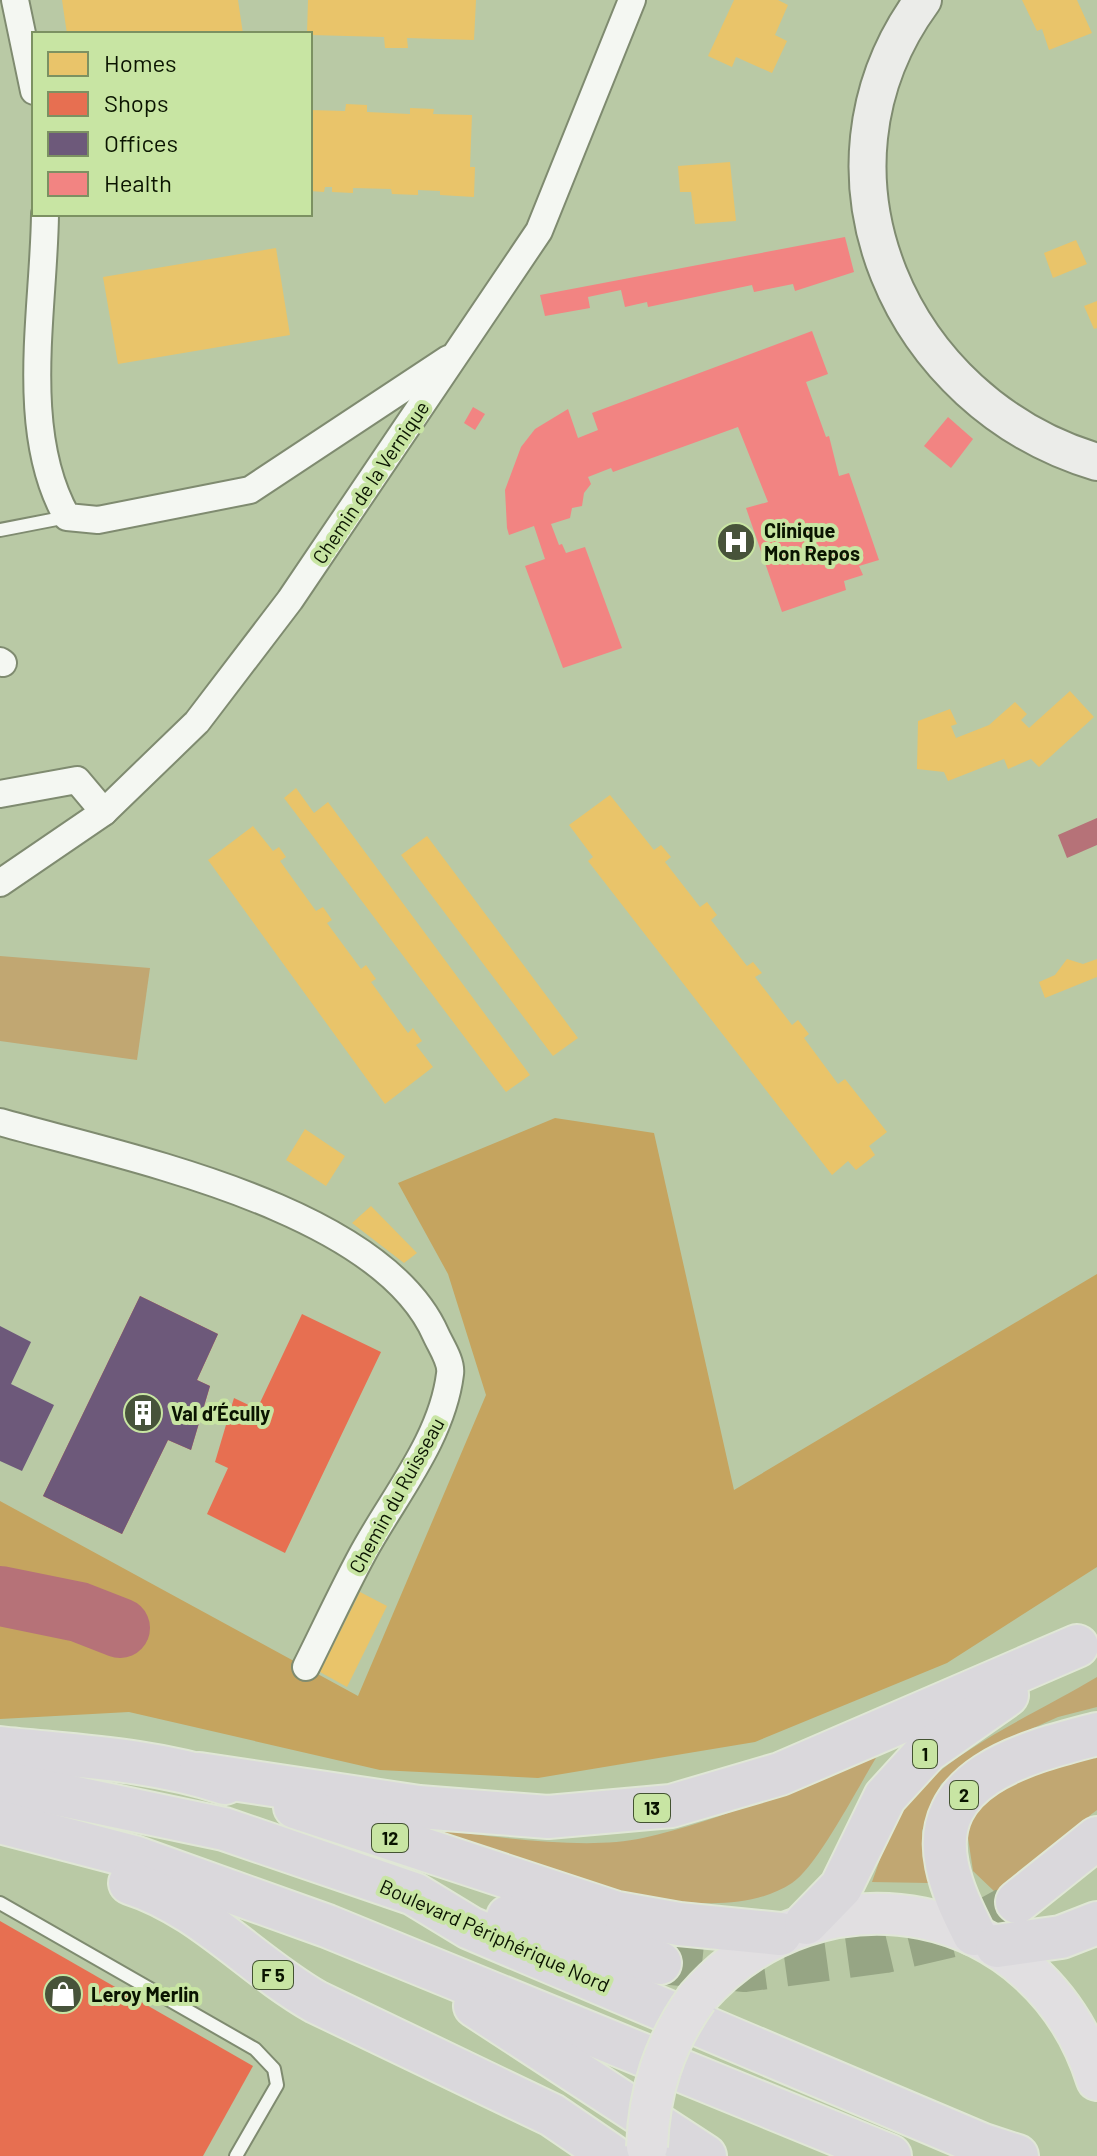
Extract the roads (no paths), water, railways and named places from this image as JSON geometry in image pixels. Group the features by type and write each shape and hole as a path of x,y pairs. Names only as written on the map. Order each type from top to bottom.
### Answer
{"highway":[{"name":"13","path":"199,1774 419,1807 548,1817 671,1806 780,1774 1087,1640"},
{"name":"1","path":"793,1928 841,1887 885,1797 927,1751 1087,1640"},
{"name":"2","path":"985,1940 954,1893 946,1863 948,1827 961,1798 998,1765 1097,1734"},
{"name":"12","path":"0,1748 199,1774 617,1913 679,1924 793,1928"},
{"name":"Boulevard Périphérique Nord","path":"0,1782 224,1829 414,1894 470,1928 983,2145 1017,2156"},
{"path":"0,1822 134,1857 394,1953 890,2156"},
{"name":"F 5","path":"0,1830 78,1868 135,1884 181,1904 288,1986 636,2153"},
{"path":"1017,1902 1097,1838"},
{"path":"414,1894 474,1905 603,1948 660,1963"},
{"path":"985,1940 1061,1937 1097,1923"},
{"path":"394,1953 705,2156"}],"main road":[{"path":"923,0 892,49 871,118 865,159 875,233 889,274 923,339 974,396 1046,442 1097,462"},
{"path":"636,2153 660,2063 697,1998 733,1962 793,1928 871,1912 920,1917 985,1940 1033,1974 1051,1994 1094,2064"}],"street":[{"path":"15,0 32,81"},
{"name":"Chemin de la Vernique","path":"0,883 104,812 197,722 290,600 539,231 632,0"},
{"path":"45,216 38,423 51,489 67,517 98,520 250,490 457,353"},
{"path":"0,794 77,780 104,812"},
{"name":"Chemin du Ruisseau","path":"0,1122 231,1188 331,1234 385,1271 428,1318 451,1370 442,1417 362,1554 306,1667"}],"lane":[{"path":"0,530 67,517"},
{"path":"0,1903 255,2049 274,2069 277,2085 236,2156"}],"waterway":[{"path":"0,1596 79,1612 120,1628"}],"tunnel":[{"path":"660,1963 745,1971 885,1952 957,1935 1017,1902"}],"place":[{"name":"Clinique Mon Repos","path":"736,542"},
{"name":"Val d’Écully","path":"143,1413"},
{"name":"Leroy Merlin","path":"63,1994"}]}
